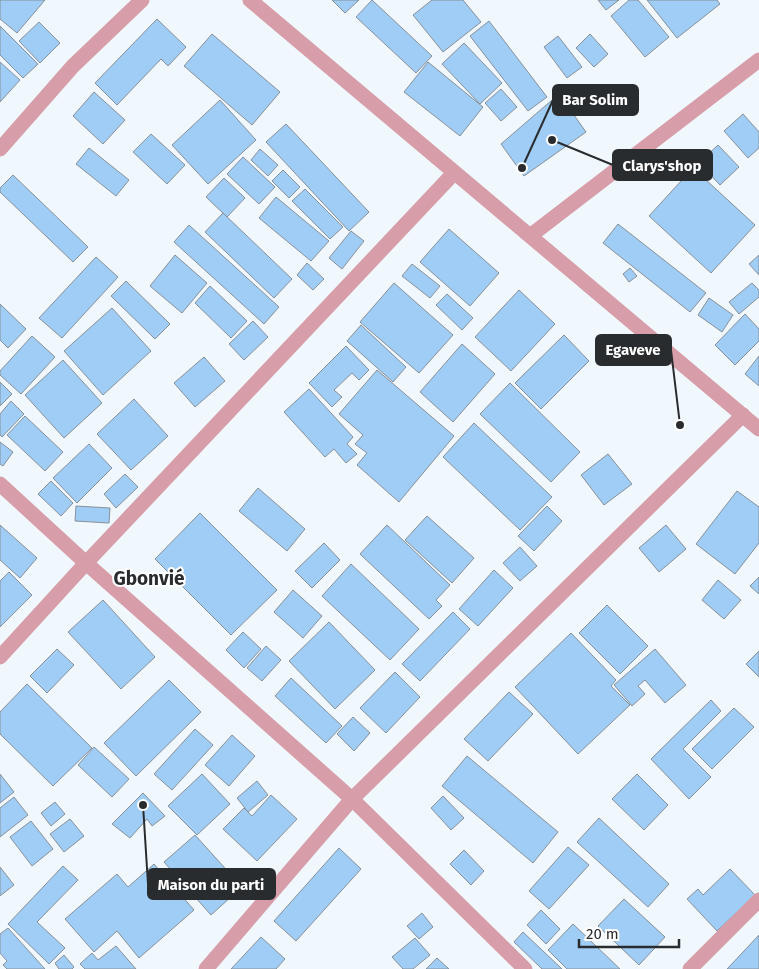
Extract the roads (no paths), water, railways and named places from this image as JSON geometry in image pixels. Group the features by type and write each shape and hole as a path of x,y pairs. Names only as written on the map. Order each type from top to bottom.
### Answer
{"street":[{"path":"0,149 73,66 142,0"},
{"path":"250,0 759,429"},
{"path":"530,236 759,60"},
{"path":"0,657 86,563 454,173"},
{"path":"206,969 352,800 743,415"},
{"path":"0,484 352,800 525,969"},
{"path":"690,969 759,900"}],"place":[{"name":"Clarys'shop","path":"552,140"},
{"name":"Bar Solim","path":"522,168"},
{"name":"Egaveve","path":"680,425"},
{"name":"Maison du parti","path":"143,805"}],"district":[{"name":"Gbonvié","path":"149,578"}]}
